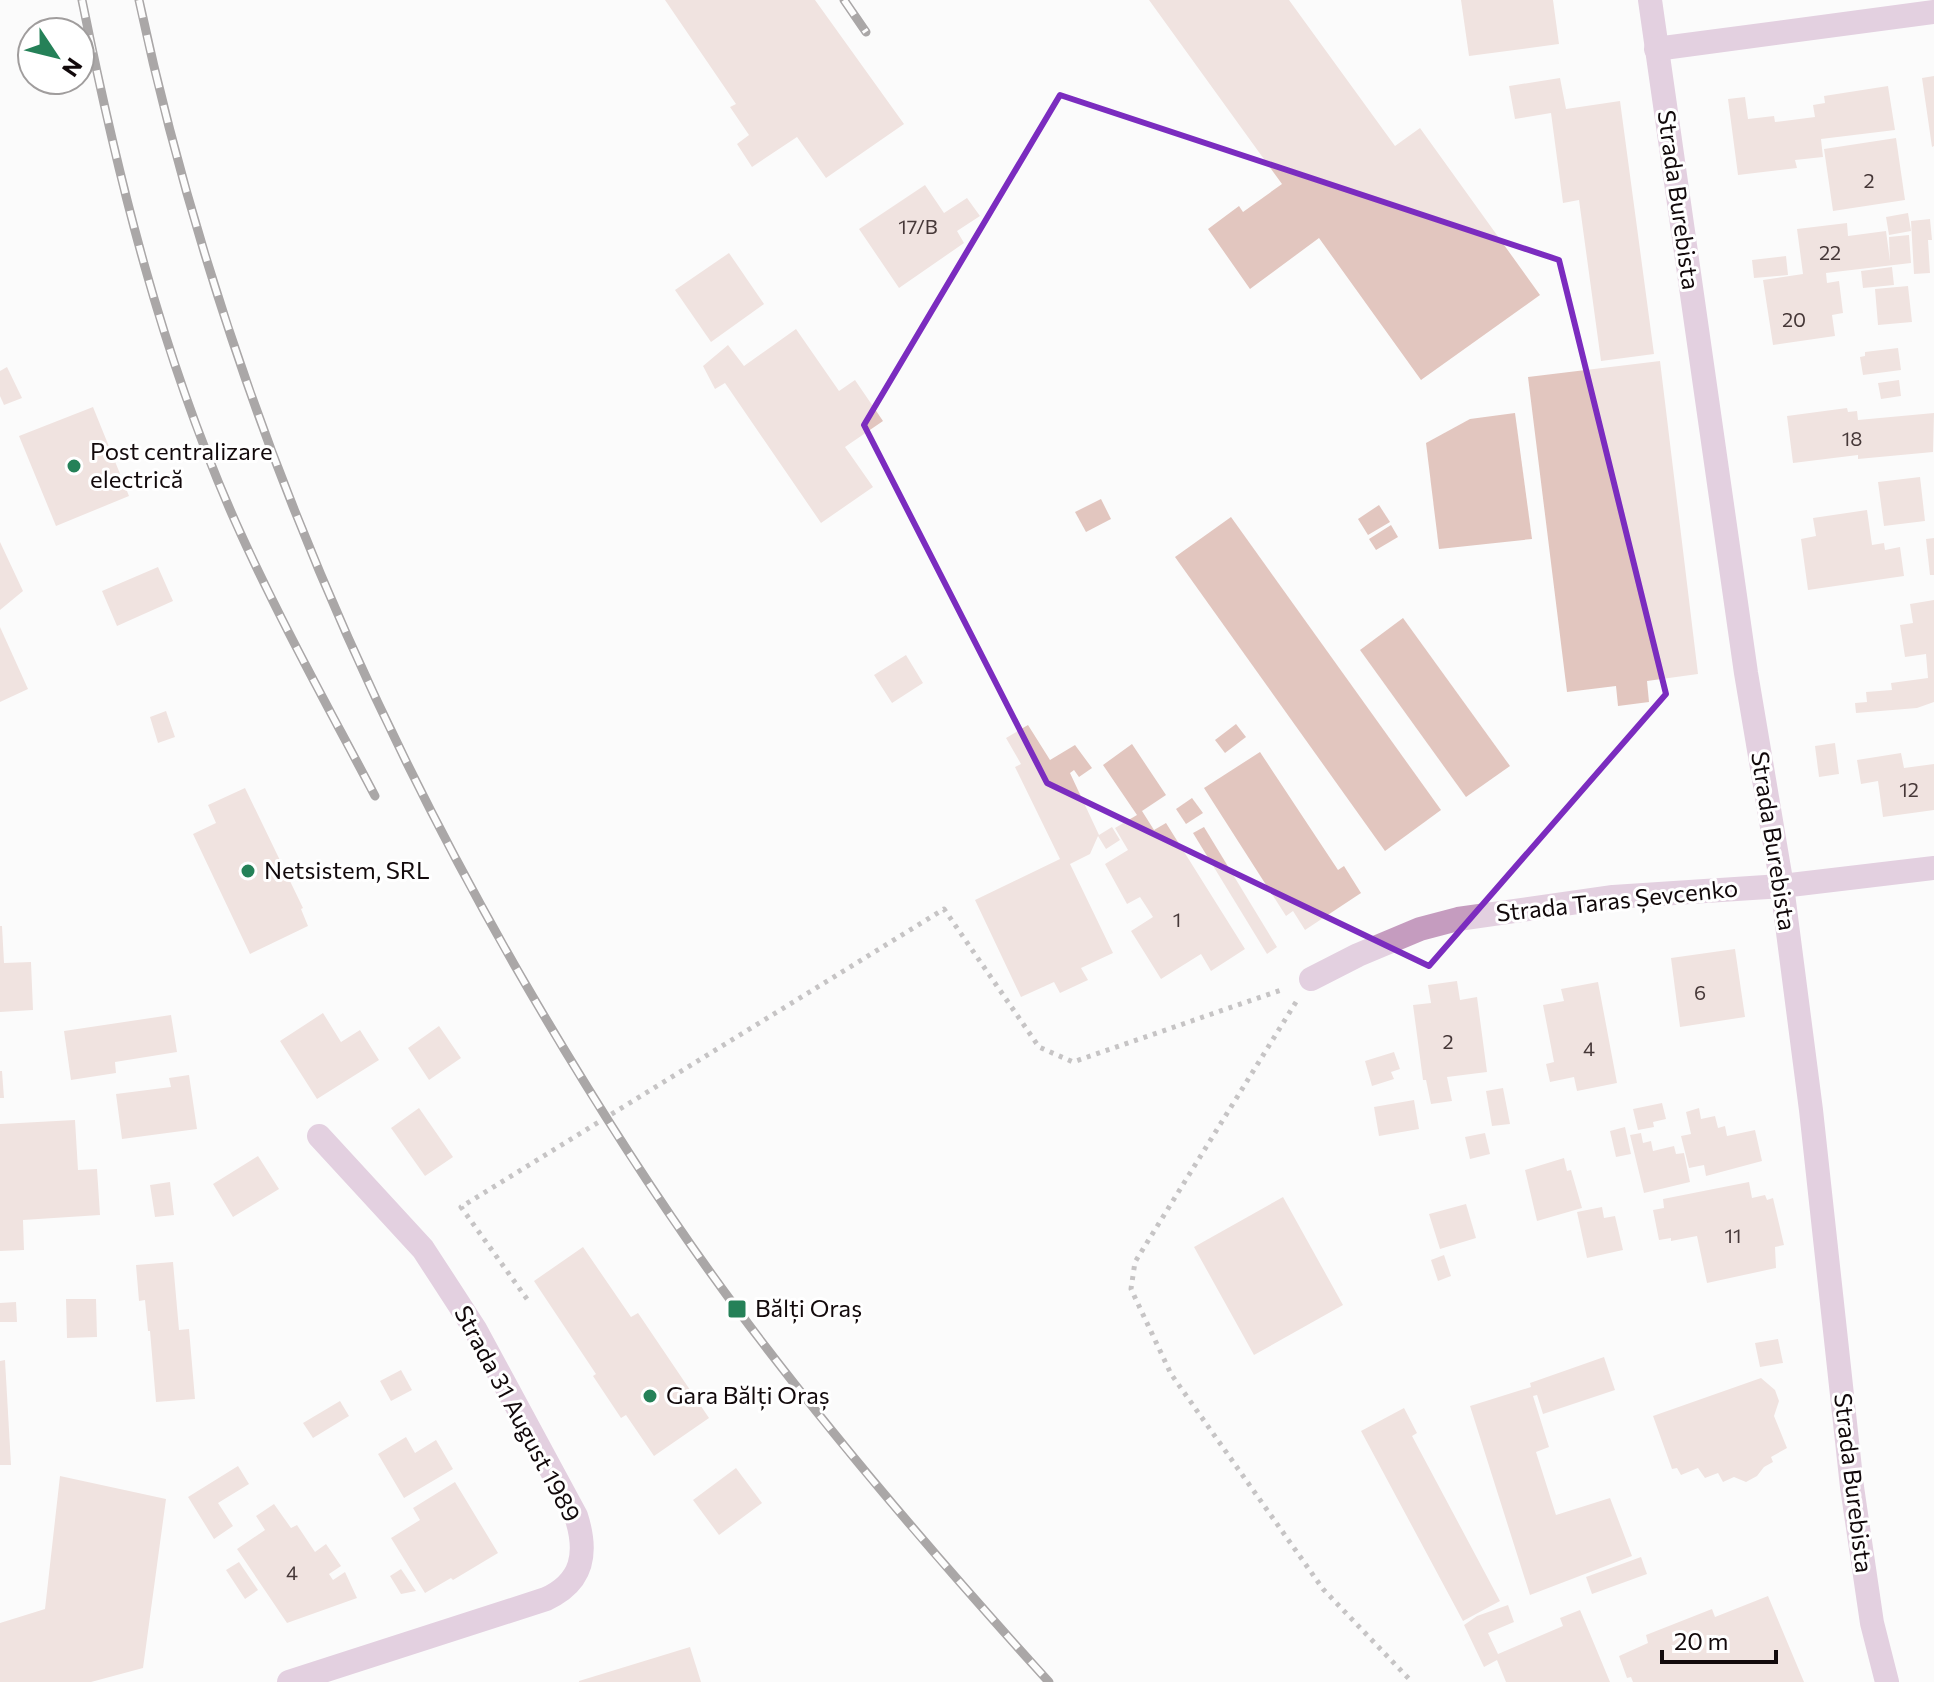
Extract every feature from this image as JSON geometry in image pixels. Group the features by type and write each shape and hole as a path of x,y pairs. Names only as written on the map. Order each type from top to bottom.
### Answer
{"street":[{"name":"Strada Burebista","path":"1650,0 1746,673 1782,886 1811,1110 1852,1487 1872,1623 1887,1682"},
{"path":"1656,49 1934,12"},
{"name":"Strada Taras Șevcenko","path":"1311,979 1420,929 1458,919 1613,897 1782,886 1934,868"},
{"name":"Strada 31 August 1989","path":"289,1682 557,1594 577,1574 582,1543 576,1516 475,1329 423,1249 319,1136"}],"path":[{"path":"527,1299 461,1207 944,909 1039,1047 1073,1062 1311,979"},
{"path":"1311,979 1135,1262 1131,1289 1171,1374 1323,1589 1412,1682"}],"highlighted area":[{"path":"1060,95 1559,260 1666,694 1429,966 1047,783 864,425"}],"building":[{"path":"665,0 815,0 904,124 826,178 797,137 752,167 737,144 749,135 730,107 736,104"},
{"path":"1149,0 1289,0 1395,146 1420,128 1540,295 1421,380 1319,238 1250,289 1208,229 1239,206 1243,212 1282,184"},
{"path":"1461,0 1553,0 1559,44 1469,56"},
{"path":"1934,76 1934,146 1932,147 1922,78"},
{"path":"1560,78 1566,109 1620,101 1654,354 1601,361 1579,200 1563,203 1551,113 1515,119 1509,86"},
{"path":"1888,86 1895,130 1821,139 1823,157 1795,160 1797,168 1738,175 1728,99 1745,97 1748,119 1774,116 1775,122 1815,117 1813,105 1825,103 1824,96"},
{"path":"1896,138 1905,200 1833,211 1824,149"},
{"path":"925,185 944,213 967,198 980,216 957,231 964,243 899,288 859,229"},
{"path":"1908,213 1911,231 1889,235 1886,217"},
{"path":"1930,219 1930,273 1914,274 1911,221"},
{"path":"1847,223 1848,236 1886,231 1890,261 1889,237 1909,235 1911,263 1826,273 1827,283 1839,281 1843,313 1832,315 1835,336 1773,345 1763,280 1803,274 1797,229"},
{"path":"729,253 764,304 711,342 675,290"},
{"path":"1786,256 1788,275 1754,278 1752,260"},
{"path":"1892,267 1894,285 1863,288 1861,271"},
{"path":"1908,286 1912,322 1878,325 1875,289"},
{"path":"796,329 839,391 855,380 883,421 845,447 873,487 821,523 725,383 715,389 703,366 728,345 744,366"},
{"path":"1898,348 1901,370 1863,375 1860,357 1865,356 1865,352"},
{"path":"1660,361 1698,674 1647,681 1649,702 1618,706 1616,686 1567,692 1528,377"},
{"path":"7,367 22,398 4,405 0,396 0,371"},
{"path":"1899,380 1901,396 1881,399 1878,383"},
{"name":"Post centralizare electrică","path":"93,407 129,496 56,526 19,436"},
{"path":"1847,408 1848,412 1857,411 1858,420 1934,413 1933,452 1858,459 1858,455 1793,463 1787,416"},
{"path":"1515,413 1532,539 1439,549 1426,443 1470,419"},
{"path":"1920,477 1925,521 1884,526 1878,482"},
{"path":"1101,499 1111,519 1086,532 1075,512"},
{"path":"1379,505 1390,522 1368,535 1358,519"},
{"path":"1867,510 1872,545 1884,543 1885,550 1900,547 1904,576 1808,590 1801,539 1816,536 1813,518"},
{"path":"1231,517 1441,810 1385,851 1175,557"},
{"path":"1391,525 1398,537 1376,550 1369,539"},
{"path":"1934,538 1934,575 1930,575 1926,539"},
{"path":"0,542 23,591 0,610"},
{"path":"158,567 173,601 117,626 102,591"},
{"path":"1934,600 1934,702 1917,708 1856,713 1855,703 1867,702 1866,692 1892,690 1891,683 1928,678 1926,654 1905,657 1900,625 1913,623 1910,604"},
{"path":"1403,618 1510,766 1466,797 1360,650"},
{"path":"0,627 28,689 0,702"},
{"path":"906,655 923,683 892,703 874,675"},
{"path":"166,711 175,737 158,743 150,717"},
{"path":"1236,724 1246,737 1225,753 1215,740"},
{"path":"1028,725 1050,760 1075,745 1092,768 1079,777 1074,770 1070,773 1099,835 1112,827 1120,840 1106,849 1098,836 1090,854 1070,864 1113,953 1081,968 1088,980 1060,993 1054,982 1021,997 975,900 1060,859 1015,767 1021,764 1006,738"},
{"path":"1835,743 1839,774 1819,777 1815,746"},
{"path":"1132,744 1166,795 1142,811 1154,830 1166,823 1245,949 1211,971 1201,954 1161,979 1131,931 1153,917 1140,897 1127,904 1105,864 1128,850 1115,828 1137,815 1103,765"},
{"path":"1260,752 1338,870 1344,866 1361,893 1305,930 1293,911 1286,916 1204,788"},
{"path":"1901,753 1904,768 1934,764 1934,810 1883,817 1878,781 1861,784 1857,760"},
{"name":"Netsistem, SRL","path":"245,788 303,908 308,926 250,954 193,834 216,823 208,805"},
{"path":"1192,798 1203,813 1186,824 1176,809"},
{"path":"1204,827 1277,947 1267,954 1193,833"},
{"path":"0,926 4,963 31,962 33,1010 0,1012"},
{"path":"1735,949 1745,1017 1680,1027 1671,958"},
{"path":"1457,981 1460,1000 1477,997 1487,1072 1447,1077 1452,1101 1431,1104 1426,1080 1423,1080 1413,1005 1431,1003 1428,985"},
{"path":"1598,982 1617,1083 1577,1091 1574,1077 1550,1082 1546,1064 1554,1062 1543,1005 1564,1001 1561,989"},
{"path":"323,1013 341,1042 360,1030 379,1060 317,1099 280,1041"},
{"path":"171,1015 177,1052 115,1062 116,1073 71,1080 64,1031"},
{"path":"439,1026 461,1058 429,1080 408,1048"},
{"path":"1394,1052 1400,1069 1391,1072 1394,1079 1372,1086 1365,1061"},
{"path":"2,1071 4,1098 0,1098"},
{"path":"189,1075 197,1129 122,1139 116,1094 171,1087 169,1078"},
{"path":"1503,1088 1510,1124 1492,1126 1486,1091"},
{"path":"1414,1100 1419,1129 1379,1136 1374,1107"},
{"path":"1662,1103 1666,1119 1653,1122 1654,1127 1638,1130 1633,1109"},
{"path":"419,1108 453,1157 425,1176 391,1128"},
{"path":"1699,1108 1701,1119 1715,1116 1718,1128 1725,1126 1727,1136 1755,1130 1762,1161 1706,1176 1704,1165 1689,1168 1681,1136 1691,1134 1686,1112"},
{"path":"75,1120 78,1170 97,1169 100,1215 23,1220 24,1250 0,1251 0,1124"},
{"path":"1625,1127 1631,1154 1616,1157 1610,1131"},
{"path":"1485,1133 1490,1154 1470,1159 1465,1137"},
{"path":"1641,1133 1643,1143 1651,1141 1653,1151 1674,1146 1676,1154 1684,1153 1690,1182 1644,1193 1630,1135"},
{"path":"258,1156 279,1189 233,1217 213,1184"},
{"path":"1564,1158 1567,1171 1571,1170 1582,1208 1537,1221 1525,1170"},
{"path":"170,1182 174,1215 155,1217 150,1185"},
{"path":"1749,1182 1752,1198 1765,1195 1767,1200 1773,1198 1784,1245 1775,1247 1776,1268 1707,1283 1697,1236 1659,1240 1653,1210 1664,1208 1663,1199"},
{"path":"1283,1197 1343,1305 1254,1355 1194,1247"},
{"path":"1466,1204 1476,1238 1440,1249 1429,1214"},
{"path":"1602,1207 1604,1218 1615,1216 1623,1250 1587,1258 1577,1212"},
{"name":"Gara Bălți Oraș","path":"583,1247 631,1317 638,1313 709,1418 654,1456 626,1415 621,1418 593,1376 596,1374 534,1281"},
{"path":"1444,1255 1451,1276 1438,1281 1431,1260"},
{"path":"173,1262 179,1330 189,1329 195,1399 156,1402 150,1331 145,1300 139,1301 136,1265"},
{"path":"66,1299 96,1299 97,1337 67,1338"},
{"path":"16,1302 17,1322 0,1322 0,1303"},
{"path":"1778,1339 1783,1363 1760,1367 1755,1343"},
{"path":"1604,1357 1615,1390 1543,1414 1537,1395 1533,1396 1549,1447 1536,1452 1556,1515 1610,1498 1632,1556 1530,1595 1470,1406 1531,1387 1530,1383"},
{"path":"5,1360 11,1465 0,1465 0,1361"},
{"path":"401,1370 412,1390 391,1401 380,1381"},
{"path":"1761,1378 1775,1390 1779,1401 1774,1416 1787,1448 1771,1457 1773,1462 1746,1482 1734,1477 1723,1482 1718,1473 1705,1478 1698,1468 1681,1475 1677,1468 1672,1469 1653,1416"},
{"path":"340,1401 349,1416 313,1438 303,1423"},
{"path":"1404,1408 1417,1433 1412,1436 1500,1601 1463,1621 1361,1431"},
{"path":"406,1437 415,1453 436,1440 453,1469 404,1498 378,1454"},
{"path":"238,1466 249,1484 218,1503 233,1526 214,1539 188,1497"},
{"path":"736,1468 762,1503 719,1535 693,1500"},
{"path":"60,1476 166,1499 143,1668 91,1682 0,1682 0,1623 45,1609"},
{"path":"455,1482 498,1553 425,1593 391,1538 420,1520 413,1508"},
{"path":"274,1504 291,1528 297,1525 315,1552 326,1544 341,1566 329,1574 333,1580 345,1572 357,1598 287,1623 237,1549 265,1530 256,1516"},
{"path":"1641,1557 1647,1574 1592,1594 1586,1577"},
{"path":"239,1562 258,1590 245,1599 226,1570"},
{"path":"401,1569 416,1591 401,1594 390,1576"},
{"path":"1768,1596 1804,1682 1633,1682 1631,1677 1627,1678 1619,1656 1648,1643 1646,1635 1712,1609 1715,1617"},
{"path":"1508,1605 1514,1622 1488,1633 1498,1654 1563,1626 1560,1618 1580,1610 1610,1682 1506,1682 1497,1660 1484,1667 1464,1625 1477,1616"},
{"path":"690,1647 701,1682 579,1682 579,1681"}],"railway":[{"path":"82,0 144,265 185,394 251,556 375,796"},
{"path":"139,0 169,127 204,252 244,375 339,617 452,852 567,1054 649,1184 707,1268 850,1453 1049,1682"},
{"path":"844,0 866,32"}],"place":[{"name":"Post centralizare electrică","path":"74,466"},
{"name":"Netsistem, SRL","path":"248,871"},
{"name":"Bălți Oraș","path":"737,1309"},
{"name":"Gara Bălți Oraș","path":"650,1396"}]}
